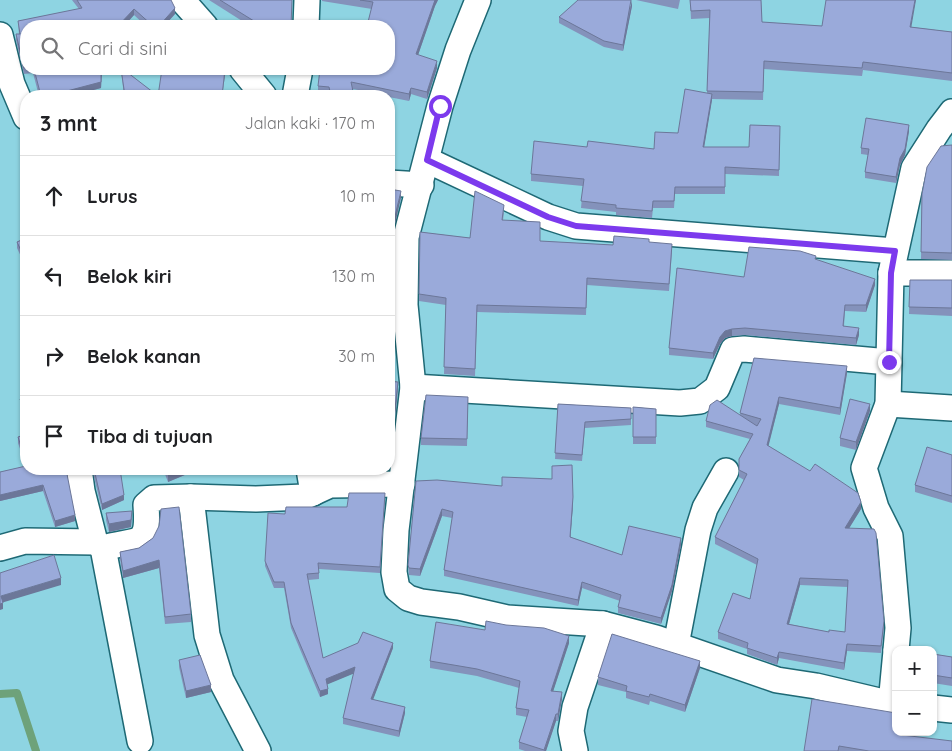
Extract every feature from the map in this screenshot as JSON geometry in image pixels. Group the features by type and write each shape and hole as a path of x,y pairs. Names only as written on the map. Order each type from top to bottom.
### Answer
{"street":[{"path":"182,0 200,20"},
{"path":"306,20 307,0"},
{"path":"478,0 458,50 440,106 406,237 405,305 414,387 402,484 394,572 397,589 408,598 507,618 603,624 676,645 777,680 816,686 892,705"},
{"path":"0,36 12,84 20,103"},
{"path":"247,75 259,90"},
{"path":"296,90 299,75"},
{"path":"896,646 898,628 890,536 876,508 864,468 888,404 893,262 914,168 952,112"},
{"path":"427,160 548,217 576,226 893,262 952,272"},
{"path":"395,183 421,185"},
{"path":"414,387 680,403 700,401 717,388 733,350 744,349 889,362"},
{"path":"888,404 952,408"},
{"path":"676,645 698,530 705,508 726,471"},
{"path":"79,475 82,491 99,545 140,741"},
{"path":"310,475 313,493"},
{"path":"0,548 25,541 99,545 139,540 148,529 146,505 150,500 191,497 256,499 304,497 330,485 402,484"},
{"path":"191,497 207,635 221,680 258,751"},
{"path":"575,751 571,731 575,707 603,624"},
{"path":"937,708 952,710"}],"building":[{"path":"77,0 171,0 175,8 164,20 146,20 134,9 124,20 23,20 82,8"},
{"path":"220,0 292,0 291,20 252,20"},
{"path":"360,0 435,0 416,54 437,61 427,92 411,88 409,94 351,82 353,90 330,90 329,87 318,86 319,75 395,75 395,20 368,20 373,2"},
{"path":"578,0 631,0 623,45 604,41 559,17"},
{"path":"690,0 761,0 762,22 822,26 826,0 915,0 910,27 952,32 952,73 863,62 862,68 764,61 763,92 707,91 710,10 691,11"},
{"path":"16,34 20,34 20,51"},
{"path":"36,75 101,75 101,82 71,90 39,90"},
{"path":"122,75 131,75 150,90 124,90"},
{"path":"161,75 224,75 223,90 159,90"},
{"path":"685,89 712,94 703,147 749,147 750,125 780,126 779,170 725,167 725,187 675,187 674,201 653,201 652,211 616,208 616,205 581,201 584,179 531,174 534,141 587,147 588,141 654,149 655,132 678,133"},
{"path":"866,118 909,125 905,149 900,158 896,177 865,172 869,149 861,148"},
{"path":"952,145 952,253 921,252 922,194 927,167 941,146"},
{"path":"395,190 401,191 395,216"},
{"path":"475,191 504,205 502,220 540,222 540,241 613,245 614,236 649,239 649,242 672,244 669,284 587,278 586,308 477,305 475,369 444,367 446,298 419,294 420,232 470,238"},
{"path":"749,247 800,251 816,256 815,259 875,279 866,305 845,305 843,326 859,328 856,338 745,328 725,331 720,337 713,353 669,348 677,268 744,277"},
{"path":"910,280 952,280 952,308 909,307"},
{"path":"754,358 847,366 840,408 779,397 767,445 810,471 815,464 858,493 861,502 845,528 874,529 876,533 884,621 881,646 847,644 844,663 779,652 777,658 747,648 748,643 718,632 733,593 750,599 758,559 715,537 747,474 739,470 739,459 753,434 706,421 710,405 717,400 757,426 761,419 740,413","holes":["800,578 848,580 845,632 829,630 829,632 787,624"]},
{"path":"395,382 398,382 395,409"},
{"path":"426,395 468,397 467,439 421,438"},
{"path":"850,399 870,404 856,442 840,438"},
{"path":"558,404 631,408 631,419 585,422 582,455 555,453"},
{"path":"633,407 656,409 656,437 633,437"},
{"path":"927,447 952,455 952,496 915,485"},
{"path":"572,465 573,497 570,537 622,555 629,526 681,538 672,585 661,618 618,607 621,595 582,582 578,600 444,570 453,512 442,509 420,569 409,568 416,481 437,480 502,486 502,477 552,479 552,466"},
{"path":"20,467 20,475 67,475 75,515 55,521 43,485 0,495 0,472"},
{"path":"95,475 121,475 124,495 102,504"},
{"path":"349,493 385,493 380,567 318,563 319,573 307,574 323,658 358,643 363,632 393,643 371,699 405,707 399,731 343,718 355,667 326,679 328,689 320,691 291,623 284,582 274,582 265,561 268,513 285,514 286,507 347,507"},
{"path":"179,507 191,614 165,617 159,560 123,571 120,552 139,548 153,538 159,526 161,509"},
{"path":"132,511 131,520 109,524 106,513"},
{"path":"54,555 61,578 1,596 3,603 0,604 0,573"},
{"path":"486,621 506,625 544,628 569,636 551,691 562,692 558,714 556,714 544,750 519,742 529,710 516,708 520,681 477,669 430,661 436,622 485,630"},
{"path":"612,634 700,661 685,705 650,694 649,697 626,691 627,686 598,677"},
{"path":"200,655 211,685 186,691 179,660"},
{"path":"937,655 952,657 952,678 937,676"},
{"path":"812,699 892,712 892,736 910,736 952,741 952,751 869,751 839,746 838,751 804,751"}],"waterway":[{"path":"0,694 17,693 36,751"}],"route":[{"path":"440,106 427,160 548,217 576,226 895,251 891,273 889,362"}]}
